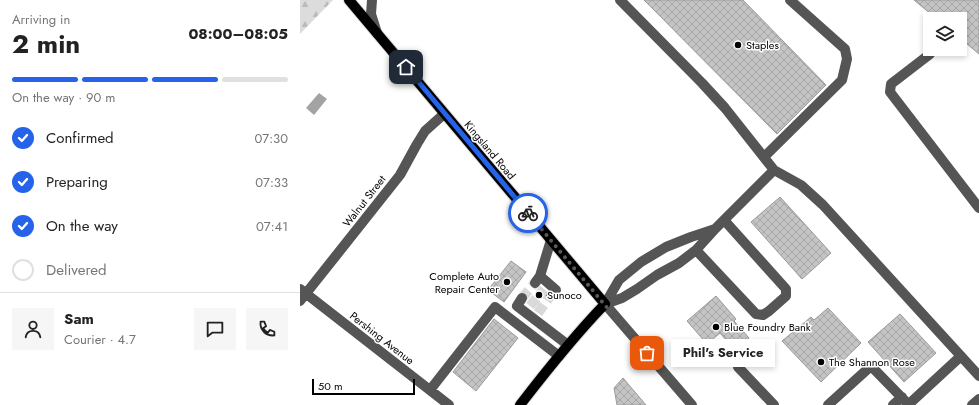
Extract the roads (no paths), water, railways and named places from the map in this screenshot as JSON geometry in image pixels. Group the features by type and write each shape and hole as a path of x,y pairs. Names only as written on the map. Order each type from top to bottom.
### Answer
{"main road":[{"name":"Kingsland Road","path":"349,0 604,304"},
{"path":"520,405 568,345 604,304"}],"street":[{"path":"372,0 371,14 377,33"},
{"path":"620,0 725,108 774,170 801,185 823,205 979,376"},
{"path":"764,157 842,80 847,59 845,49 790,0"},
{"path":"927,56 891,84 890,92 979,208"},
{"name":"Walnut Street","path":"302,295 400,175 421,137 428,128 444,114"},
{"path":"604,304 622,298 657,275 679,263 696,250 774,170"},
{"path":"696,250 756,314 763,315 786,296 786,289 724,220"},
{"path":"604,304 619,280 641,262 666,247 715,229"},
{"path":"548,289 537,279 551,240"},
{"name":"Pershing Avenue","path":"302,295 449,405"},
{"path":"522,298 517,306 532,313 568,345"},
{"name":"Kingsland Road","path":"604,304 692,405"},
{"path":"430,390 495,307 559,356"},
{"path":"893,405 906,402 961,356"},
{"path":"828,405 872,366 906,402"},
{"path":"738,367 774,405"}],"tunnel":[{"path":"522,298 535,283"},
{"path":"530,306 544,289"},
{"path":"538,313 551,295"}],"place":[{"name":"Staples","path":"738,45"},
{"name":"Complete Auto Repair Center","path":"507,282"},
{"name":"Sunoco","path":"539,295"},
{"name":"Blue Foundry Bank","path":"716,327"},
{"name":"Phil's Service","path":"647,353"},
{"name":"The Shannon Rose","path":"821,362"}]}
